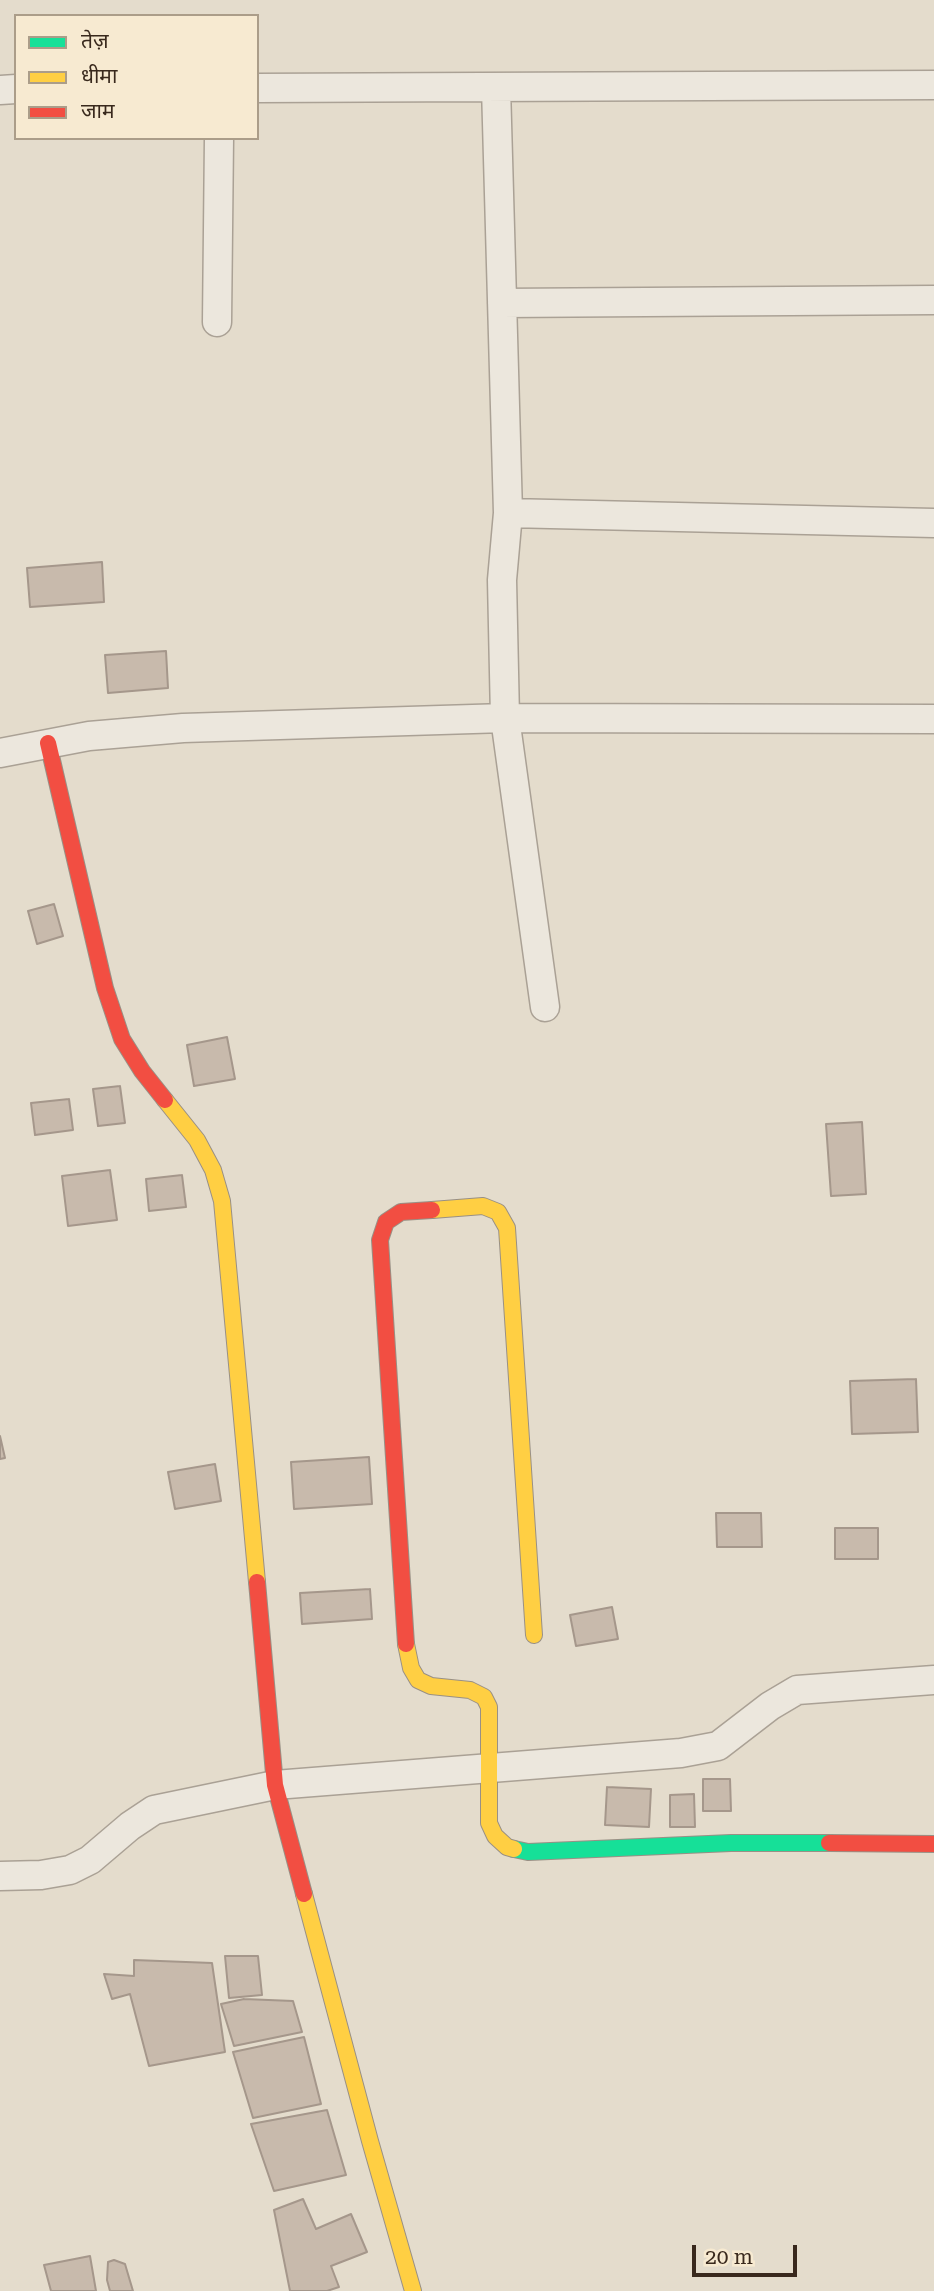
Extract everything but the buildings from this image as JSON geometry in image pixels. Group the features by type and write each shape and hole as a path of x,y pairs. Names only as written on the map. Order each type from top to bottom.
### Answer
{"street":[{"path":"259,88 934,85"},
{"path":"496,87 508,513 502,580 505,718 545,1007"},
{"path":"217,322 219,140"},
{"path":"502,303 934,300"},
{"path":"508,513 934,523"},
{"path":"0,753 89,736 183,728 505,718 934,719"},
{"path":"48,743 105,988 122,1039 142,1071 197,1140 213,1170 222,1201 275,1785 413,2291"},
{"path":"534,1635 507,1228 498,1212 484,1206 401,1212 386,1222 380,1240 406,1650 418,1680 431,1686 470,1690 484,1697 489,1707 489,1823 495,1836 507,1847 528,1852 732,1843 934,1844"},
{"path":"0,1876 41,1875 70,1870 90,1860 130,1826 154,1810 275,1785 681,1754 718,1746 769,1706 797,1690 934,1681"}],"traffic: fast":[{"path":"514,1849 528,1852 731,1843 829,1843"}],"traffic: slow":[{"path":"165,1100 197,1140 213,1170 222,1201 257,1582"},
{"path":"432,1210 483,1206 498,1212 507,1228 534,1635"},
{"path":"406,1644 411,1668 418,1680 431,1686 470,1690 484,1697 489,1707 489,1823 495,1836 507,1847 514,1849"},
{"path":"304,1894 413,2291"}],"traffic: jam":[{"path":"48,743 105,988 122,1039 165,1100"},
{"path":"406,1644 380,1240 386,1222 401,1212 432,1210"},
{"path":"257,1582 275,1785 304,1894"},
{"path":"829,1843 934,1844"}]}
